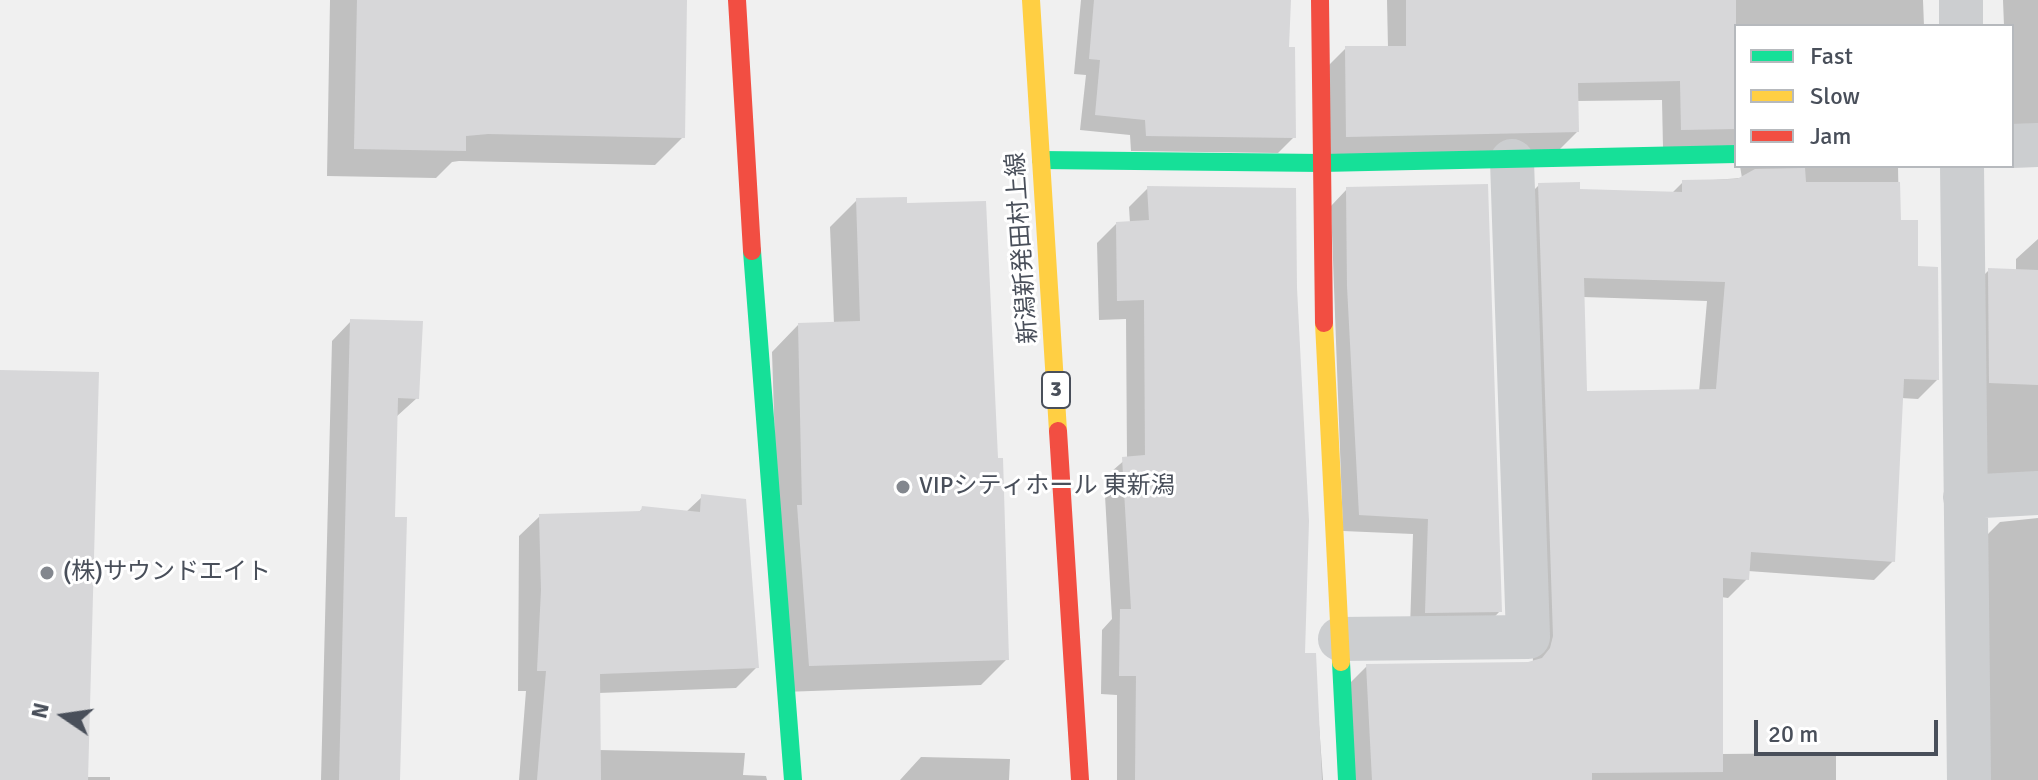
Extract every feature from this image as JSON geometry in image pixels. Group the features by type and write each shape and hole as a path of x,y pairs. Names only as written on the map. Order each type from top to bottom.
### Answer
{"street":[{"path":"737,0 745,164 793,780"},
{"name":"新潟新発田村上線","path":"1031,0 1080,780"},
{"path":"1320,0 1322,287 1347,780"},
{"path":"1961,0 1961,24"},
{"path":"2014,146 2038,145"},
{"path":"1041,160 1322,163 1734,154"},
{"path":"1340,639 1528,637 1512,161"},
{"path":"1962,168 1969,780"},
{"path":"1965,497 2038,493"}],"building":[{"path":"357,0 687,0 685,138 488,134 466,136 466,151 354,149"},
{"path":"1094,0 1291,0 1289,47 1295,47 1296,138 1146,136 1145,120 1095,115 1100,60 1089,59"},
{"path":"1406,0 1736,0 1734,129 1681,130 1680,81 1578,83 1579,132 1346,137 1345,46 1406,46"},
{"path":"1805,168 1806,182 1900,182 1901,220 1918,220 1918,266 1938,267 1939,380 1904,379 1895,562 1751,552 1749,580 1723,578 1723,772 1592,773 1592,780 1372,780 1366,664 1528,662 1542,658 1550,648 1553,636 1538,183 1580,182 1580,189 1682,192 1682,180 1737,179 1755,169","holes":["1584,278 1725,282 1716,389 1587,391"]},
{"path":"1488,184 1502,612 1425,613 1428,519 1359,515 1347,286 1346,187"},
{"path":"1147,186 1296,188 1297,288 1309,521 1305,653 1316,653 1322,780 1135,780 1136,676 1119,676 1120,609 1131,609 1122,457 1145,455 1144,300 1117,301 1116,222 1149,220"},
{"name":"VIPシティホール 東新潟","path":"907,197 907,203 986,201 998,458 1003,458 1009,660 809,666 797,505 802,505 798,323 860,321 856,198"},
{"path":"1988,268 2038,270 2038,385 1989,383"},
{"path":"350,319 423,321 419,399 398,398 395,517 407,517 400,780 339,780"},
{"name":"(株)サウンドエイト","path":"0,370 99,372 88,780 0,780"},
{"path":"701,494 746,499 759,668 600,674 601,780 537,780 546,671 537,671 541,590 539,514 641,511 642,506 700,512"}],"traffic: fast":[{"path":"1041,160 1322,163 1734,154"},
{"path":"752,251 793,780"},
{"path":"1341,662 1347,780"}],"traffic: slow":[{"path":"1031,0 1058,431"},
{"path":"1324,323 1341,662"}],"traffic: jam":[{"path":"737,0 752,251"},
{"path":"1320,0 1324,323"},
{"path":"1058,431 1080,780"}],"place":[{"name":"VIPシティホール 東新潟","path":"903,487"},
{"name":"(株)サウンドエイト","path":"47,573"}]}
